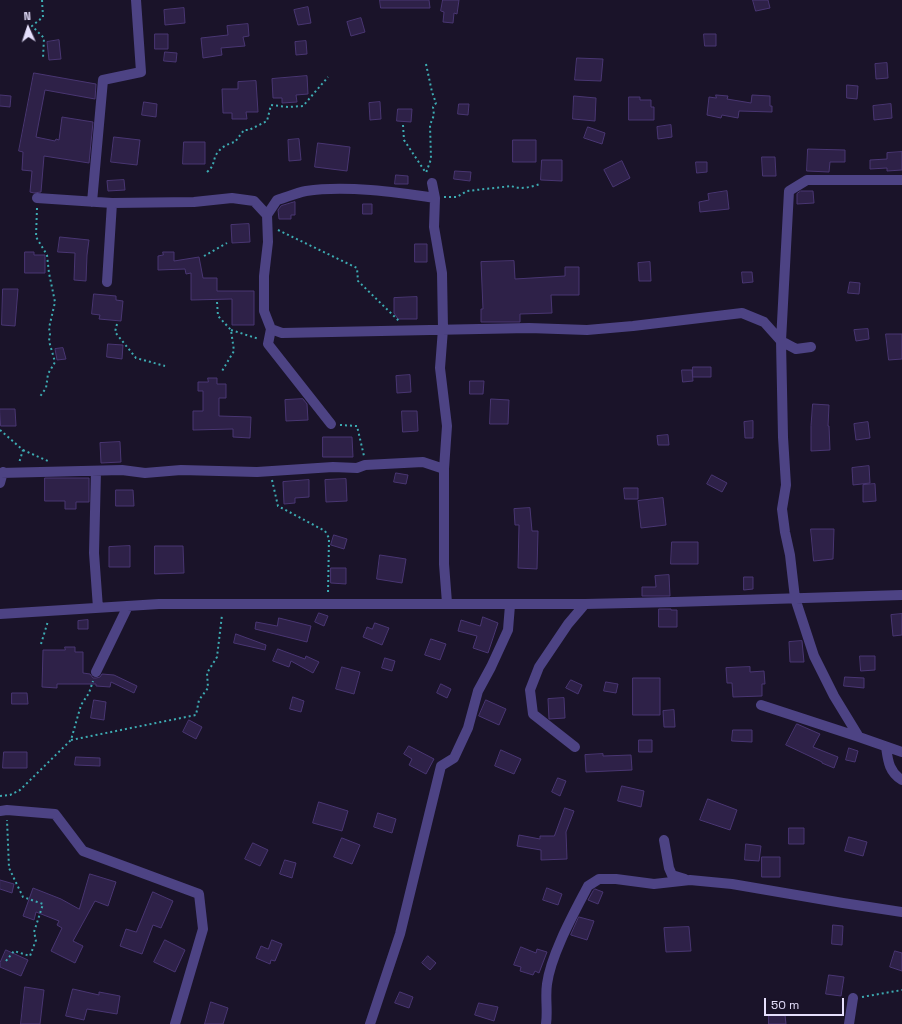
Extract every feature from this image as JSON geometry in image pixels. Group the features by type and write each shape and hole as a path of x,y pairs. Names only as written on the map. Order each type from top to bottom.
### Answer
{"street":[{"path":"92,202 103,80 142,72 136,0"},
{"path":"859,737 834,696 814,656 795,598 790,555 782,509 786,485 781,341 789,191 807,180 902,180"},
{"path":"432,183 435,198 434,227 442,273 443,329 440,368 447,426 444,469 444,564 447,603"},
{"path":"331,424 268,344 271,329 264,311 264,276 268,242 267,215 277,200 305,192 331,189 400,193 435,198"},
{"path":"37,198 112,204 194,202 232,198 254,201 267,215"},
{"path":"107,282 112,204"},
{"path":"271,329 282,332 530,328 587,330 742,313 764,322 781,341 796,349 811,347"},
{"path":"0,483 2,473 16,471 122,470 145,473 181,470 257,472 333,467 357,468 366,465 423,462 444,469"},
{"path":"96,471 94,553 98,608"},
{"path":"0,614 159,604 584,604 902,595"},
{"path":"370,1024 400,934 441,766 454,758 468,728 478,691 508,630 510,604"},
{"path":"575,746 534,714 530,690 539,667 568,624 584,604"},
{"path":"96,672 128,606"},
{"path":"761,705 902,752"},
{"path":"886,747 888,766 902,780"},
{"path":"3,811 55,814 83,851 199,894 204,928 175,1024"},
{"path":"664,840 669,868 672,875 690,880 732,884 902,912"},
{"path":"546,1024 548,1014 547,984 554,957 588,886 599,879 616,879 654,884 690,880"},
{"path":"849,1024 853,998"}],"path":[{"path":"42,0 43,17 32,26 44,38 43,58"},
{"path":"426,64 436,103 433,107 434,114 430,125 431,159 426,173"},
{"path":"208,172 213,166 215,156 227,143 236,142 244,130 249,130 267,122 272,105 288,107 303,106 328,77"},
{"path":"402,125 404,140 432,183"},
{"path":"435,198 456,197 467,191 512,186 514,188 532,187 540,184"},
{"path":"37,198 36,237 48,255 49,273 55,302 49,328 49,341 55,362 48,374 46,388 39,398"},
{"path":"268,231 278,230 357,268 358,281 408,331"},
{"path":"204,256 227,243"},
{"path":"217,302 218,316 231,330 254,337 268,344"},
{"path":"117,324 114,332 136,358 165,366"},
{"path":"222,371 234,351 231,330"},
{"path":"331,424 357,426 366,465"},
{"path":"0,430 24,450 16,471"},
{"path":"270,471 278,506 325,531 329,538 327,604"},
{"path":"71,740 196,715 199,700 208,688 207,673 217,657 223,604"},
{"path":"41,644 51,611"},
{"path":"0,796 10,795 20,790 71,740 81,705 90,693 96,672"},
{"path":"3,811 8,868 23,897 43,904 34,932 36,940 30,956 14,951 6,961"},
{"path":"853,998 902,990"}],"building":[{"path":"380,0 429,0 430,8 381,8"},
{"path":"443,0 459,0 457,14 454,13 453,23 443,22 444,12 441,11"},
{"path":"753,0 768,0 770,8 756,11"},
{"path":"308,7 311,23 298,25 294,10"},
{"path":"184,8 185,23 165,25 164,10"},
{"path":"361,18 365,32 351,36 347,22"},
{"path":"248,24 249,36 243,37 245,46 221,48 222,55 203,58 201,38 228,35 227,26"},
{"path":"155,34 168,34 168,49 155,49"},
{"path":"704,34 716,34 716,46 705,46"},
{"path":"59,40 61,59 49,60 47,42"},
{"path":"306,41 307,54 296,55 295,42"},
{"path":"165,52 177,53 176,62 164,61"},
{"path":"577,58 603,59 601,81 575,80"},
{"path":"887,63 888,78 876,79 875,64"},
{"path":"34,73 96,84 95,99 45,90 36,137 55,141 56,139 59,140 62,117 93,122 89,163 44,156 41,192 34,193 30,192 32,171 22,170 23,152 19,151"},
{"path":"307,76 308,94 296,95 297,102 282,103 282,98 273,98 272,79"},
{"path":"256,81 258,112 246,112 247,119 232,119 232,113 223,113 222,89 238,89 238,82"},
{"path":"847,85 858,86 857,99 847,98"},
{"path":"0,95 11,96 10,107 0,106"},
{"path":"716,95 728,96 727,99 751,103 752,95 770,96 770,106 772,106 772,112 739,111 738,118 722,115 721,118 707,115 709,97 716,98"},
{"path":"574,96 596,98 595,121 573,119"},
{"path":"629,97 640,97 640,100 651,100 651,107 654,107 654,120 629,120"},
{"path":"144,102 157,104 156,117 142,115"},
{"path":"380,102 381,119 370,120 369,103"},
{"path":"459,104 469,104 468,115 458,114"},
{"path":"891,104 892,118 874,120 873,106"},
{"path":"398,109 412,109 411,122 397,121"},
{"path":"671,125 672,137 658,139 657,127"},
{"path":"588,127 605,133 602,144 584,138"},
{"path":"114,137 140,140 137,165 111,162"},
{"path":"299,139 301,160 289,161 288,140"},
{"path":"513,140 536,140 536,162 513,162"},
{"path":"184,142 205,142 205,164 183,164"},
{"path":"318,143 350,147 347,171 315,167"},
{"path":"808,149 845,150 845,162 830,162 829,172 807,171"},
{"path":"902,152 902,170 887,171 887,168 870,169 870,160 887,159 887,153"},
{"path":"762,157 775,157 776,176 763,176"},
{"path":"542,160 562,160 562,181 541,180"},
{"path":"622,161 630,178 613,187 604,170"},
{"path":"696,162 707,162 707,172 697,173"},
{"path":"455,171 471,172 470,181 454,179"},
{"path":"396,175 408,176 408,184 395,184"},
{"path":"124,180 125,190 108,191 107,181"},
{"path":"727,191 729,209 700,212 699,202 709,200 708,194"},
{"path":"801,191 813,191 814,203 797,204 797,194"},
{"path":"295,202 295,215 291,215 291,219 279,219 278,210 281,206"},
{"path":"363,204 372,204 372,214 363,214"},
{"path":"249,224 250,242 232,243 231,225"},
{"path":"60,237 89,240 86,281 74,280 75,253 58,252"},
{"path":"415,244 427,244 427,262 415,262"},
{"path":"25,252 34,252 34,255 45,255 45,273 25,273"},
{"path":"163,252 174,252 174,261 199,257 203,278 217,278 217,291 254,291 254,325 232,325 232,299 191,300 191,273 186,274 185,269 158,270 158,256 163,255"},
{"path":"514,261 515,279 565,276 565,267 579,267 579,295 551,295 552,313 520,314 520,322 481,322 481,309 483,309 481,262"},
{"path":"650,262 651,281 639,281 638,263"},
{"path":"742,272 752,272 753,282 743,283"},
{"path":"850,282 860,283 859,294 848,293"},
{"path":"3,289 18,289 15,326 2,325"},
{"path":"94,294 116,296 116,300 123,301 121,321 99,319 100,315 92,314"},
{"path":"417,297 417,319 398,319 394,313 394,298"},
{"path":"868,329 869,339 856,341 854,330"},
{"path":"886,334 902,334 902,359 889,360"},
{"path":"108,344 123,345 122,359 107,357"},
{"path":"63,348 66,359 57,360 55,349"},
{"path":"693,367 711,367 711,377 693,377"},
{"path":"682,370 692,370 693,381 683,382"},
{"path":"410,375 411,392 397,393 396,376"},
{"path":"208,378 217,378 217,384 226,384 226,398 219,398 219,416 251,417 250,438 233,437 233,429 193,430 193,411 203,411 203,391 198,391 198,382 208,382"},
{"path":"470,381 484,381 483,394 470,394"},
{"path":"303,399 307,404 308,420 286,421 285,400"},
{"path":"491,399 509,400 508,424 490,424"},
{"path":"813,404 829,405 828,426 830,450 811,451"},
{"path":"0,409 15,409 16,426 1,426"},
{"path":"402,411 417,411 418,431 403,432"},
{"path":"753,421 753,438 745,438 744,422"},
{"path":"868,422 870,438 856,440 854,424"},
{"path":"668,435 669,445 658,445 657,436"},
{"path":"323,437 352,437 353,457 323,457"},
{"path":"120,442 121,462 101,463 100,443"},
{"path":"869,466 870,483 853,485 852,468"},
{"path":"396,473 408,475 406,484 394,482"},
{"path":"712,475 727,483 722,492 707,484"},
{"path":"45,478 89,478 89,502 76,502 76,509 65,509 65,501 45,501"},
{"path":"346,479 347,501 326,502 325,480"},
{"path":"309,480 309,497 295,498 295,503 284,504 283,482"},
{"path":"875,484 876,501 863,502 863,485"},
{"path":"624,488 638,488 638,499 625,499"},
{"path":"116,490 133,490 134,506 116,506"},
{"path":"663,498 666,525 641,528 638,501"},
{"path":"530,508 532,531 538,531 537,569 518,568 519,525 515,525 514,509"},
{"path":"811,529 834,529 833,559 814,561"},
{"path":"334,535 347,539 344,549 331,545"},
{"path":"672,542 698,542 698,564 671,564"},
{"path":"130,546 130,567 109,567 109,547"},
{"path":"155,546 183,546 184,573 155,574"},
{"path":"380,555 406,559 402,583 377,579"},
{"path":"331,568 346,568 346,584 331,583"},
{"path":"669,575 670,596 642,596 642,587 656,587 655,576"},
{"path":"744,577 753,577 753,589 744,590"},
{"path":"659,609 677,610 677,627 659,627"},
{"path":"319,613 328,616 324,626 315,622"},
{"path":"902,614 902,635 893,636 891,615"},
{"path":"483,617 498,623 488,653 473,648 477,636 458,631 461,620 480,626"},
{"path":"279,618 311,626 307,642 255,629 256,622 277,626"},
{"path":"88,620 88,629 78,629 78,621"},
{"path":"375,623 389,628 382,645 363,637 367,627 372,629"},
{"path":"236,634 266,645 265,650 234,643"},
{"path":"431,639 446,644 440,660 425,655"},
{"path":"802,641 804,662 790,662 789,642"},
{"path":"65,647 75,647 75,652 83,652 83,673 90,674 93,678 100,677 102,674 114,675 137,686 134,693 111,682 110,687 96,686 96,684 57,684 57,688 42,687 43,650 65,650"},
{"path":"278,649 305,659 306,656 319,662 313,673 291,661 289,667 273,661"},
{"path":"860,656 875,656 875,670 861,671"},
{"path":"385,658 395,661 392,671 382,668"},
{"path":"342,667 360,672 354,694 336,689"},
{"path":"750,667 750,672 764,671 765,684 762,684 762,696 733,697 732,683 727,683 726,668"},
{"path":"845,677 864,678 864,688 844,686"},
{"path":"633,678 660,678 660,715 633,715"},
{"path":"571,680 582,685 578,694 566,688"},
{"path":"606,682 618,684 616,693 604,691"},
{"path":"441,684 451,689 447,698 437,693"},
{"path":"12,693 27,693 28,704 12,704"},
{"path":"293,697 304,701 301,712 290,709"},
{"path":"564,698 565,718 549,719 548,699"},
{"path":"94,700 106,702 104,720 91,718"},
{"path":"486,700 506,709 499,725 479,716"},
{"path":"674,710 675,727 664,727 663,711"},
{"path":"189,720 202,727 196,739 183,732"},
{"path":"797,724 820,734 813,747 838,757 834,768 786,745"},
{"path":"733,730 752,730 752,742 732,741"},
{"path":"639,740 652,740 652,752 639,752"},
{"path":"409,746 434,759 426,774 409,765 412,759 404,754"},
{"path":"849,748 858,751 855,762 846,760"},
{"path":"501,750 521,759 514,774 495,766"},
{"path":"4,752 27,752 27,768 3,768"},
{"path":"603,754 603,756 631,755 632,770 586,772 585,755"},
{"path":"76,757 100,758 100,766 75,765"},
{"path":"558,778 566,781 560,796 552,792"},
{"path":"622,786 644,791 641,807 618,801"},
{"path":"708,799 737,810 730,830 700,820"},
{"path":"319,802 348,811 342,831 313,823"},
{"path":"565,808 574,811 566,832 567,859 541,860 541,850 517,846 519,835 540,839 540,836 554,836"},
{"path":"378,813 396,819 392,833 374,827"},
{"path":"789,828 804,828 804,844 789,844"},
{"path":"849,837 867,842 863,856 845,851"},
{"path":"342,838 360,845 352,864 334,857"},
{"path":"253,843 268,850 260,866 245,859"},
{"path":"746,844 761,846 759,861 745,860"},
{"path":"762,857 780,857 780,877 762,877"},
{"path":"285,860 296,863 292,878 280,874"},
{"path":"90,874 116,882 108,906 95,901 73,941 83,946 75,963 51,951 62,928 57,925 59,921 36,912 34,920 23,916 33,888 61,899 79,909"},
{"path":"0,880 14,884 12,893 0,889"},
{"path":"547,888 562,894 558,905 543,900"},
{"path":"595,889 603,892 598,904 588,900"},
{"path":"153,892 173,901 161,928 153,925 142,954 120,946 126,929 136,932"},
{"path":"579,917 594,921 587,940 571,935"},
{"path":"833,925 843,926 842,945 832,944"},
{"path":"689,927 691,951 666,952 664,928"},
{"path":"165,940 185,950 175,972 154,962"},
{"path":"272,940 282,944 275,961 271,960 270,964 256,958 261,946 268,949"},
{"path":"521,947 536,953 537,949 547,952 539,973 535,971 533,975 520,971 521,967 514,965"},
{"path":"6,950 28,960 21,976 0,967 0,963"},
{"path":"895,951 902,953 902,971 890,967"},
{"path":"428,956 436,963 430,970 422,963"},
{"path":"829,975 844,977 841,996 826,994"},
{"path":"25,987 44,990 40,1024 21,1024"},
{"path":"73,989 99,995 99,992 120,996 117,1014 87,1009 84,1020 66,1016"},
{"path":"400,992 413,997 409,1008 395,1003"},
{"path":"211,1002 228,1008 223,1024 205,1024"},
{"path":"479,1003 498,1007 494,1021 475,1015"},
{"path":"769,1015 785,1015 786,1024 769,1024"}]}
